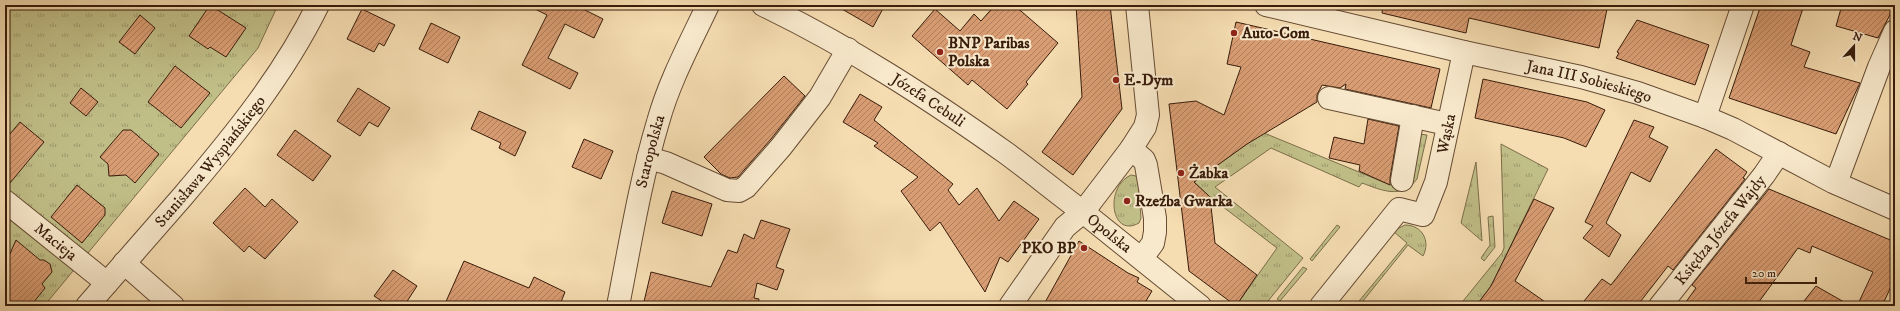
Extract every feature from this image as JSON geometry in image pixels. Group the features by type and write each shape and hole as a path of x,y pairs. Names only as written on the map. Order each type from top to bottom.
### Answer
{"street":[{"name":"Stanisława Wyspiańskiego","path":"87,306 225,147 262,99 295,47 318,5"},
{"name":"Staropolska","path":"618,306 648,158 658,121 667,96 708,5"},
{"name":"Józefa Cebuli","path":"763,5 807,26 848,49 922,96 1007,154 1083,212"},
{"name":"Opolska","path":"1137,5 1148,115 1145,127 1131,149 1083,212 1200,306"},
{"name":"Jana III Sobieskiego","path":"1266,5 1464,52 1581,77 1624,89 1705,117 1733,129 1836,183 1895,209"},
{"path":"1705,117 1743,5"},
{"path":"1836,183 1879,67 1895,31"},
{"path":"648,158 666,163 727,190 739,191 746,186 782,147 820,97 848,49"},
{"name":"Wąska","path":"1321,306 1399,209 1423,215 1436,182 1447,124 1464,52"},
{"path":"1329,98 1447,124"},
{"path":"1402,180 1413,116"},
{"name":"Opolska","path":"1131,149 1144,160 1146,165 1155,218 1155,238 1142,258"},
{"name":"Księdza Józefa Wajdy","path":"1660,306 1764,175 1779,153"},
{"name":"Macieja","path":"5,201 106,283"},
{"path":"1010,306 1065,227 1083,212"},
{"path":"124,263 173,306"}],"green space":[{"path":"5,5 278,5 258,48 44,306 5,306"},
{"path":"1264,133 1393,186 1392,187 1406,187 1419,134 1427,135 1417,179 1405,189 1398,191 1391,192 1362,183 1359,187 1271,148 1215,187 1303,258 1264,306 1242,306 1238,303 1277,248 1210,197 1194,182"},
{"path":"1501,144 1548,169 1491,286 1476,306 1459,306 1502,253 1504,248"},
{"path":"1476,162 1482,241 1461,223"},
{"path":"1131,175 1136,176 1138,179 1141,218 1139,223 1130,226 1122,224 1117,218 1114,210 1114,200 1122,181"},
{"path":"1493,216 1495,247 1484,261 1481,258 1490,245 1488,217"},
{"path":"1337,225 1340,227 1312,261 1310,259"},
{"path":"1405,225 1416,228 1423,235 1426,245 1423,256 1408,245 1359,306 1355,306 1407,243 1393,231"},
{"path":"1303,267 1307,269 1280,301 1277,299"}],"building":[{"path":"210,5 246,28 226,57 210,47 208,49 189,36"},
{"path":"527,5 575,5 603,19 594,38 565,24 548,58 578,73 570,89 522,65 547,15"},
{"path":"835,5 885,5 873,27"},
{"path":"995,5 1014,5 1058,43 1026,82 1028,84 1007,109 972,80 968,85 912,36 935,9 960,31 974,14 981,21"},
{"path":"1076,5 1110,5 1122,109 1073,175 1042,152 1082,97"},
{"path":"1383,5 1589,5 1607,9 1599,48 1469,18 1466,33 1382,13"},
{"path":"1761,5 1804,5 1791,45 1810,52 1804,67 1860,83 1836,134 1729,98"},
{"path":"1842,5 1895,5 1878,38 1836,26"},
{"path":"362,9 395,25 384,46 379,43 374,52 347,39"},
{"path":"140,15 155,28 135,54 119,42"},
{"path":"1637,20 1709,45 1695,85 1616,58 1619,53 1617,52"},
{"path":"1236,22 1440,69 1431,108 1345,89 1346,84 1340,88 1322,85 1317,95 1317,102 1247,144 1194,182 1210,197 1215,243 1257,275 1236,306 1189,271 1169,104 1196,101 1224,115 1241,67 1227,64"},
{"path":"431,23 460,37 448,63 419,49"},
{"path":"175,66 210,93 181,128 148,102"},
{"path":"784,76 805,96 771,139 738,177 730,178 721,174 704,157"},
{"path":"1483,79 1587,102 1605,110 1586,147 1564,138 1475,118"},
{"path":"81,88 98,102 86,116 70,103"},
{"path":"358,88 390,108 378,127 369,122 360,136 337,121"},
{"path":"860,94 882,107 874,120 953,184 948,190 959,205 977,188 999,221 1014,201 1039,219 1008,262 1000,257 985,292 940,222 930,231 901,191 918,177 874,146 878,143 843,122"},
{"path":"479,111 526,132 515,156 499,148 501,143 471,129"},
{"path":"1368,119 1399,126 1390,185 1359,171 1360,165 1329,158 1334,137 1364,144"},
{"path":"1634,120 1654,127 1649,137 1668,147 1650,182 1631,172 1606,223 1621,235 1609,257 1583,238 1593,226 1585,222"},
{"path":"20,122 44,142 5,189 5,140"},
{"path":"123,130 131,130 159,154 135,183 126,175 109,176 108,164 100,157"},
{"path":"295,130 331,156 313,181 277,155"},
{"path":"584,139 613,151 601,179 572,167"},
{"path":"1716,149 1747,172 1743,178 1745,179 1673,270 1668,266 1637,306 1580,306 1602,279 1611,285"},
{"path":"77,185 105,208 105,215 82,243 51,217"},
{"path":"245,188 265,207 272,199 298,222 265,259 249,246 244,252 213,223"},
{"path":"1769,189 1895,242 1895,278 1882,306 1857,306 1873,272 1812,246 1810,253 1798,248 1756,306 1683,306 1696,288 1692,285"},
{"path":"672,191 712,204 702,236 662,223"},
{"path":"1534,199 1554,208 1515,281 1551,306 1476,306 1491,286"},
{"path":"761,220 790,229 776,267 784,270 777,290 757,283 754,298 759,299 758,306 643,306 651,272 711,287 728,250 737,253 744,234 754,239"},
{"path":"16,240 40,260 44,260 50,264 52,272 42,284 45,288 33,303 28,302 24,306 5,306 5,265"},
{"path":"1079,241 1128,273 1139,278 1137,282 1152,291 1143,306 1043,306"},
{"path":"464,261 529,288 534,277 565,292 561,302 571,306 444,306"},
{"path":"393,270 417,286 404,306 389,306 374,296"},
{"path":"1816,286 1851,306 1800,306"}],"place":[{"name":"Auto-Com","path":"1234,33"},
{"name":"BNP Paribas Polska","path":"940,52"},
{"name":"E-Dym","path":"1116,80"},
{"name":"Żabka","path":"1181,173"},
{"name":"Rzeźba Gwarka","path":"1127,201"},
{"name":"PKO BP","path":"1084,248"}]}
